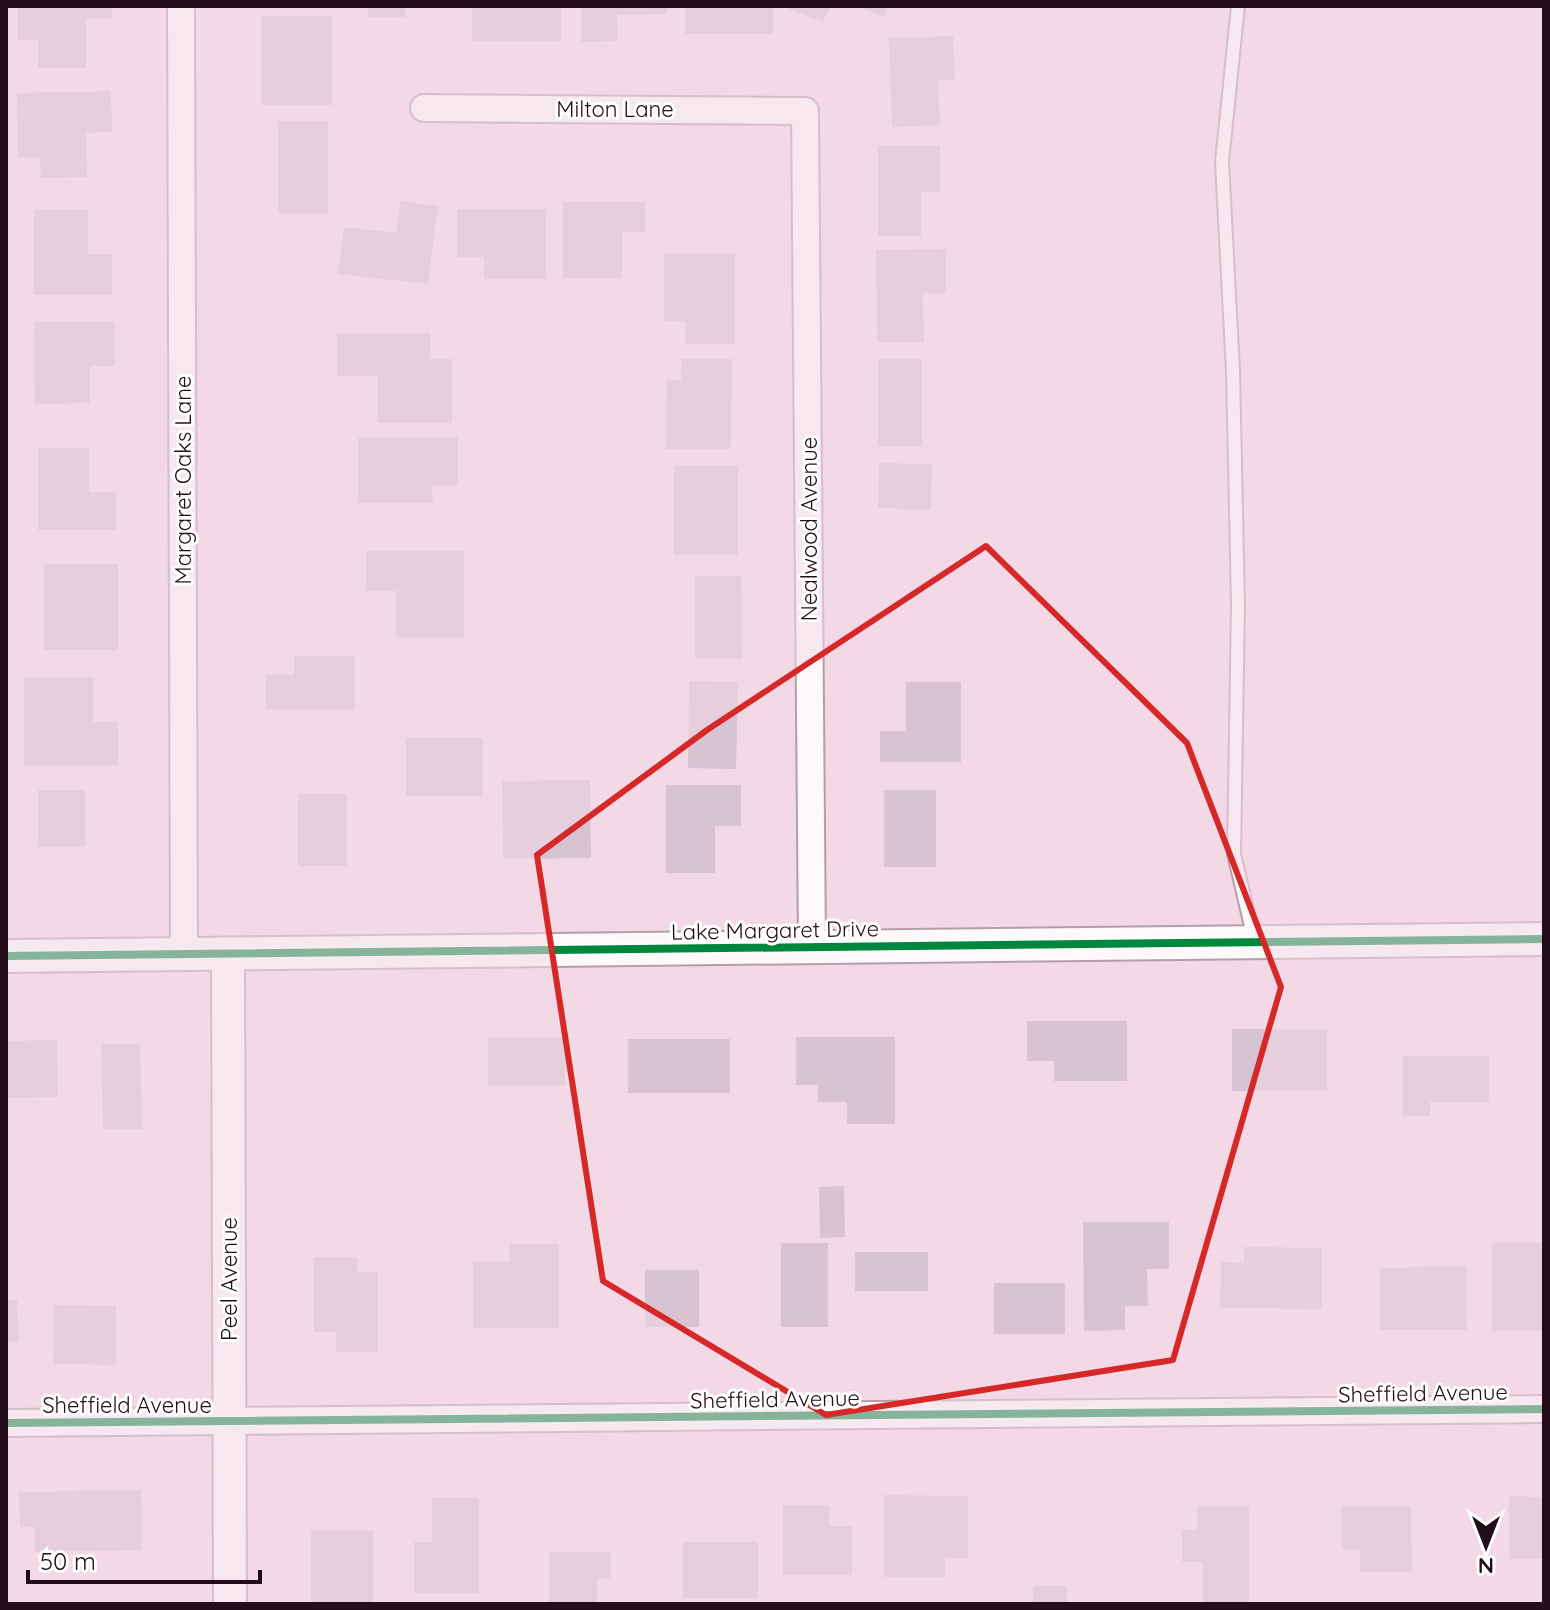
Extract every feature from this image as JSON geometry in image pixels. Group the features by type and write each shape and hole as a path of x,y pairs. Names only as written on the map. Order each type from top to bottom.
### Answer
{"street":[{"name":"Margaret Oaks Lane","path":"181,6 184,954"},
{"name":"Milton Lane","path":"424,108 805,111"},
{"name":"Nealwood Avenue","path":"805,111 812,947"},
{"name":"Lake Margaret Drive","path":"6,956 1544,939"},
{"name":"Peel Avenue","path":"228,954 230,1604"},
{"name":"Sheffield Avenue","path":"6,1423 1544,1409"}],"lane":[{"path":"1238,6 1222,162 1233,371 1238,604 1234,854 1255,942"}],"highlighted area":[{"path":"986,546 1187,743 1281,987 1173,1360 826,1415 603,1281 537,855 707,730"}],"building":[{"path":"18,6 112,6 112,19 86,19 86,68 38,68 38,40 18,40"},
{"path":"368,6 405,6 405,17 368,17"},
{"path":"472,6 561,6 561,41 472,41"},
{"path":"581,6 667,6 667,14 617,15 618,41 581,42"},
{"path":"685,6 773,6 773,34 685,34"},
{"path":"790,6 830,6 823,22 789,9"},
{"path":"857,6 888,6 883,17"},
{"path":"261,16 332,16 332,105 261,105"},
{"path":"953,36 955,80 938,80 940,125 892,127 889,38"},
{"path":"111,91 112,132 86,133 87,177 41,178 40,157 18,158 17,93"},
{"path":"278,121 328,121 328,213 278,213"},
{"path":"878,146 940,146 940,192 921,192 921,236 878,236"},
{"path":"400,201 438,206 428,284 338,274 344,227 396,233"},
{"path":"563,202 645,202 645,232 622,232 622,278 563,278"},
{"path":"457,209 546,209 546,279 484,279 484,257 457,257"},
{"path":"34,210 88,210 88,254 112,254 112,295 34,295"},
{"path":"946,249 946,293 923,293 924,342 877,342 876,250"},
{"path":"664,253 735,253 735,344 685,344 685,321 664,321"},
{"path":"34,322 114,322 115,366 90,366 90,403 35,404"},
{"path":"337,333 430,333 430,359 452,359 452,423 378,423 378,376 337,376"},
{"path":"682,359 732,359 731,449 666,449 667,380 681,380"},
{"path":"878,359 922,359 922,446 878,446"},
{"path":"458,437 458,485 432,485 433,503 358,503 358,438"},
{"path":"38,448 89,448 89,492 116,492 116,530 38,530"},
{"path":"879,463 932,464 931,510 878,508"},
{"path":"674,466 738,466 738,555 674,555"},
{"path":"366,551 464,551 464,637 396,637 396,591 366,591"},
{"path":"44,564 118,564 118,650 44,650"},
{"path":"695,576 741,576 742,659 695,659"},
{"path":"294,656 355,656 355,709 266,709 266,675 294,675"},
{"path":"24,677 93,677 93,722 118,722 118,765 24,765"},
{"path":"689,681 738,682 736,769 688,768"},
{"path":"906,682 961,682 961,762 880,762 880,731 906,731"},
{"path":"406,738 483,738 483,796 406,796"},
{"path":"590,780 591,858 503,859 502,781"},
{"path":"666,785 741,785 741,826 715,826 715,873 666,873"},
{"path":"38,790 85,790 85,847 38,847"},
{"path":"884,790 936,790 936,867 884,867"},
{"path":"298,794 347,794 347,866 298,866"},
{"path":"1027,1021 1127,1021 1127,1081 1054,1081 1054,1061 1027,1061"},
{"path":"1232,1029 1327,1029 1327,1091 1232,1091"},
{"path":"488,1037 565,1037 565,1085 488,1085"},
{"path":"796,1037 895,1037 895,1124 847,1124 847,1102 818,1102 818,1085 796,1085"},
{"path":"628,1039 730,1039 730,1093 628,1093"},
{"path":"57,1040 58,1097 6,1098 6,1041"},
{"path":"101,1044 140,1044 142,1129 103,1129"},
{"path":"1403,1056 1489,1056 1489,1102 1430,1102 1430,1116 1403,1116"},
{"path":"844,1186 845,1237 820,1238 819,1187"},
{"path":"1083,1222 1169,1222 1169,1269 1147,1269 1148,1306 1125,1306 1125,1330 1084,1331"},
{"path":"781,1243 828,1243 828,1327 781,1327"},
{"path":"1492,1243 1544,1243 1542,1331 1492,1331"},
{"path":"509,1244 559,1244 559,1328 473,1328 473,1261 509,1261"},
{"path":"1244,1247 1322,1248 1322,1309 1220,1308 1221,1262 1244,1263"},
{"path":"855,1252 928,1252 928,1291 855,1291"},
{"path":"314,1257 357,1257 357,1272 378,1272 378,1352 336,1352 336,1332 314,1332"},
{"path":"1466,1266 1467,1330 1380,1330 1380,1268"},
{"path":"645,1270 699,1270 699,1327 645,1327"},
{"path":"994,1283 1065,1283 1065,1334 994,1334"},
{"path":"17,1300 19,1341 6,1341 6,1301"},
{"path":"54,1305 116,1306 116,1365 53,1364"},
{"path":"141,1490 142,1550 35,1552 35,1527 20,1527 19,1492"},
{"path":"884,1495 968,1496 968,1558 945,1558 945,1577 884,1577"},
{"path":"1509,1496 1544,1497 1544,1559 1509,1559"},
{"path":"432,1498 479,1498 479,1593 414,1593 414,1542 432,1542"},
{"path":"783,1505 829,1505 829,1526 852,1526 852,1575 783,1575"},
{"path":"1411,1506 1412,1572 1360,1572 1360,1549 1342,1549 1341,1507"},
{"path":"1197,1507 1249,1507 1249,1604 1203,1604 1203,1562 1182,1562 1182,1530 1197,1530"},
{"path":"311,1531 373,1531 373,1604 311,1604"},
{"path":"683,1542 758,1542 758,1598 683,1598"},
{"path":"549,1552 611,1552 611,1579 597,1579 597,1604 549,1604"},
{"path":"1033,1586 1067,1586 1067,1604 1033,1604"}],"cycle path":[{"path":"6,956 1544,939"},
{"path":"6,1423 1544,1409"}]}
